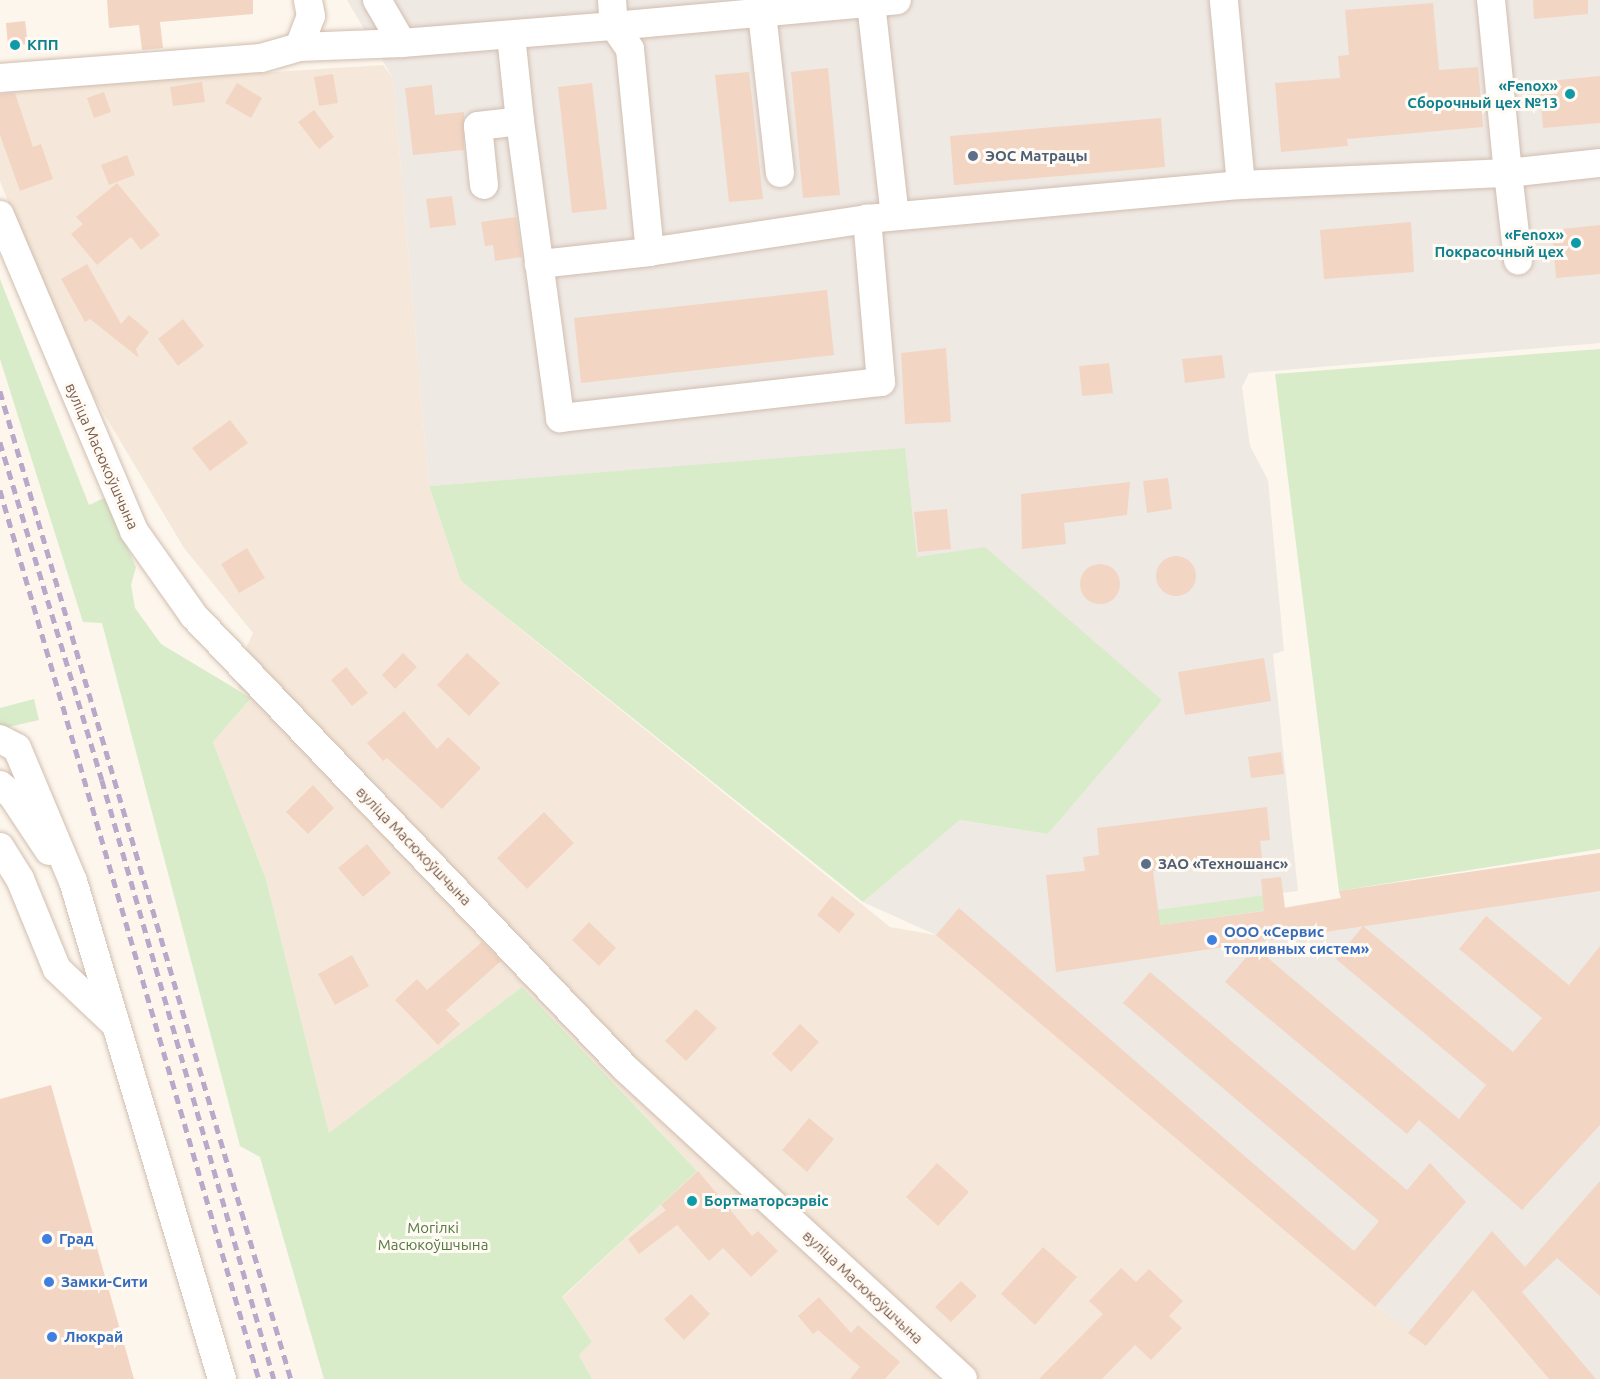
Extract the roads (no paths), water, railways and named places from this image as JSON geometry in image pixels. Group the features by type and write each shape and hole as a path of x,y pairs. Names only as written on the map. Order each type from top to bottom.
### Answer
{"street":[{"path":"299,47 310,16 308,0"},
{"path":"377,0 402,43"},
{"path":"1224,0 1241,184"},
{"path":"1491,0 1518,260"},
{"path":"0,78 261,58 299,47 512,35 613,13 762,13 884,1 896,216"},
{"path":"613,13 630,49 650,252"},
{"path":"762,13 780,173"},
{"path":"512,35 520,121 560,418 881,382 867,219"},
{"path":"484,184 478,126 520,121"},
{"path":"539,264 650,252 896,216 1241,184 1508,173 1600,163"},
{"name":"вуліца Масюкоўшчына","path":"0,215 134,531 194,616 625,1068 963,1379"},
{"path":"0,739 17,748 73,881 222,1379"},
{"path":"0,762 12,770 73,881"},
{"path":"0,785 12,795 24,817 73,881"},
{"path":"0,847 20,879 57,969 116,1025"}],"railway":[{"path":"0,391 291,1379"},
{"path":"0,442 102,780 274,1379"},
{"path":"0,490 259,1379"}],"place":[{"name":"КПП","path":"15,45"},
{"name":"«Fenox» Сборочный цех №13","path":"1570,94"},
{"name":"ЭОС Матрацы","path":"973,156"},
{"name":"«Fenox» Покрасочный цех","path":"1576,243"},
{"name":"ЗАО «Техношанс»","path":"1146,864"},
{"name":"ООО «Сервис топливных систем»","path":"1212,940"},
{"name":"Бортматорсэрвіс","path":"692,1201"},
{"name":"Град","path":"47,1239"},
{"name":"Замки-Сити","path":"49,1282"},
{"name":"Люкрай","path":"52,1337"}],"park label":[{"name":"Могілкі Масюкоўшчына","path":"433,1236"}]}
